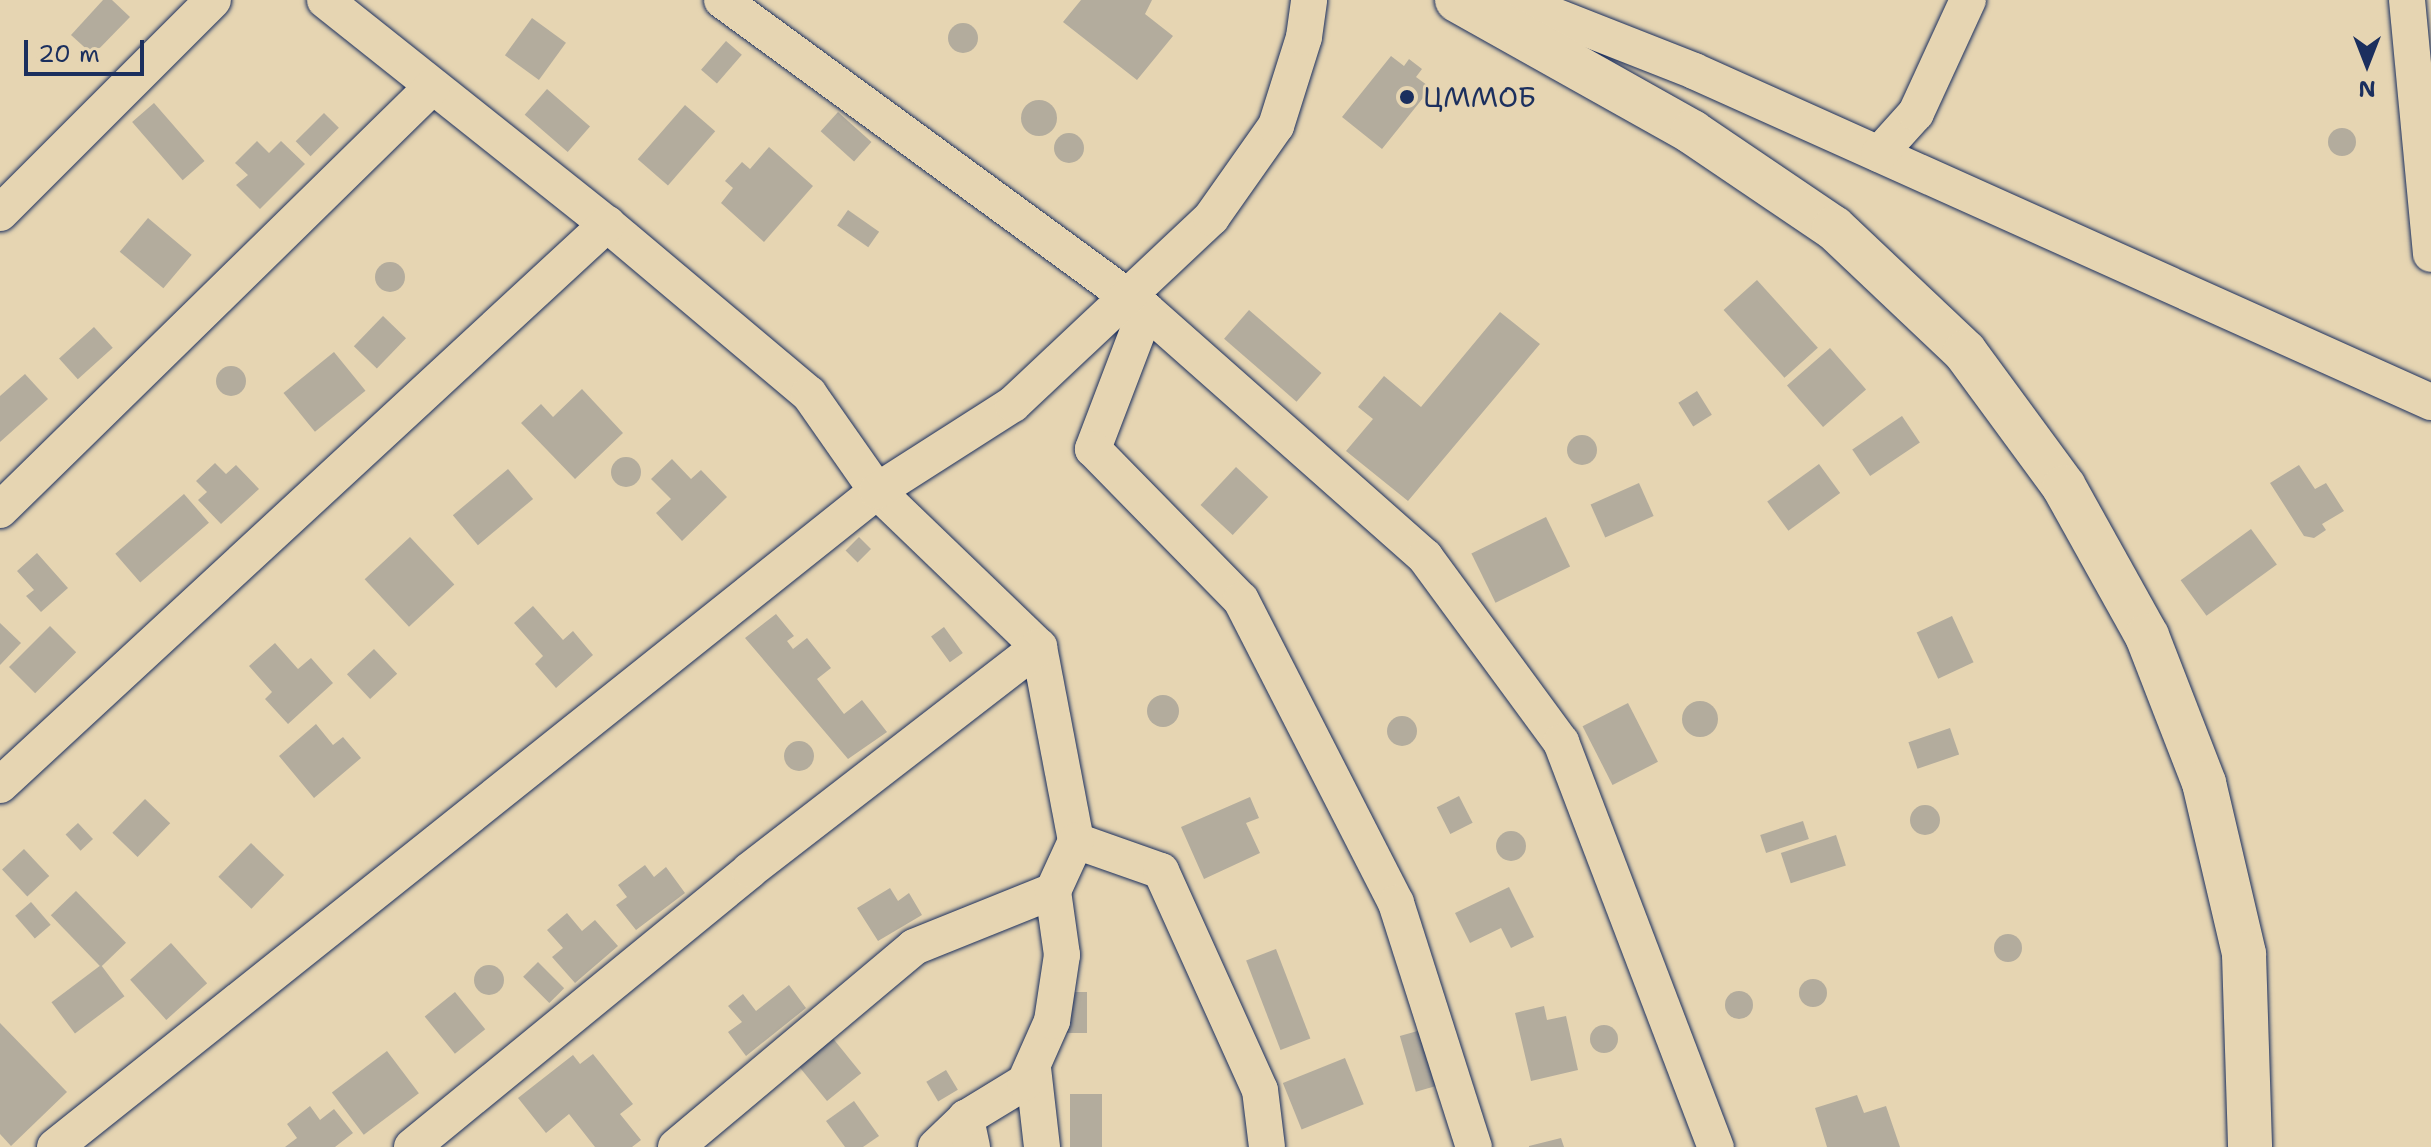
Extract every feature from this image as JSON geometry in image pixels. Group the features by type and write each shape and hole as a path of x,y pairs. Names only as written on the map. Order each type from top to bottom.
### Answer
{"street":[{"path":"0,213 213,0"},
{"path":"325,0 607,224 809,394 877,491 1039,647 1076,841 1053,891 1062,955 1052,1021 1025,1082 969,1133 936,1147"},
{"path":"722,0 1136,303 1425,557 1561,742 1716,1147"},
{"path":"55,1147 877,491 1013,404 1136,303 1211,218 1276,126 1304,37 1309,0"},
{"path":"1457,0 1692,132 1834,228 1965,352 2064,487 2147,636 2204,783 2244,954 2250,1147"},
{"path":"1514,0 1694,71 2431,402"},
{"path":"1879,154 1916,113 1968,0"},
{"path":"2414,23 2431,254"},
{"path":"0,510 432,87"},
{"path":"0,785 607,224"},
{"path":"1136,303 1093,449 1241,600 1396,903 1474,1147"},
{"path":"412,1147 739,879 1039,647"},
{"path":"1076,841 1161,871 1260,1090 1267,1147"},
{"path":"676,1147 914,947 1053,891"},
{"path":"1033,1068 1042,1147"}],"building":[{"path":"103,0 112,0 130,17 93,55 71,35"},
{"path":"1081,0 1152,0 1145,14 1173,36 1137,80 1063,22"},
{"path":"532,18 566,43 539,80 505,55"},
{"path":"963,23 974,27 978,38 974,49 963,53 952,49 948,38 952,27"},
{"path":"726,41 742,55 717,83 701,70"},
{"path":"1391,56 1404,66 1409,59 1422,69 1416,77 1431,88 1382,149 1342,117"},
{"path":"547,89 590,126 568,152 525,115"},
{"path":"1039,100 1052,105 1057,118 1052,131 1039,136 1026,131 1021,118 1026,105"},
{"path":"154,103 205,161 183,180 132,122"},
{"path":"685,105 715,131 668,186 638,159"},
{"path":"838,112 871,142 854,161 821,131"},
{"path":"324,113 339,128 311,156 296,141"},
{"path":"2342,128 2352,132 2356,142 2352,152 2342,156 2332,152 2328,142 2332,132"},
{"path":"1069,133 1080,137 1084,148 1080,159 1069,163 1058,159 1054,148 1058,137"},
{"path":"257,141 269,153 281,141 305,164 260,209 236,185 248,175 235,163"},
{"path":"769,147 813,186 764,242 721,203 733,188 725,181 742,162 750,169"},
{"path":"848,210 879,232 868,247 837,226"},
{"path":"148,218 192,255 163,288 120,252"},
{"path":"390,262 401,266 405,277 401,288 390,292 379,288 375,277 379,266"},
{"path":"1757,280 1818,348 1784,378 1724,310"},
{"path":"1249,310 1321,373 1297,402 1224,339"},
{"path":"1500,312 1540,344 1408,501 1346,451 1373,419 1358,407 1384,376 1421,407"},
{"path":"383,316 406,338 377,368 354,346"},
{"path":"94,327 113,348 78,379 59,358"},
{"path":"1830,348 1866,390 1823,427 1787,385"},
{"path":"334,352 365,391 315,432 283,393"},
{"path":"231,366 242,370 246,381 242,392 231,396 220,392 216,381 220,370"},
{"path":"25,374 48,399 0,442 0,396"},
{"path":"582,389 623,433 575,479 521,423 541,404 553,417"},
{"path":"1697,391 1712,415 1693,426 1678,403"},
{"path":"1902,416 1920,443 1870,476 1852,450"},
{"path":"1582,435 1593,439 1597,450 1593,461 1582,465 1571,461 1567,450 1571,439"},
{"path":"626,457 637,461 641,472 637,483 626,487 615,483 611,472 615,461"},
{"path":"672,459 691,479 701,470 727,497 682,541 656,513 671,499 651,479"},
{"path":"215,463 226,474 236,465 259,489 221,524 198,500 207,492 196,481"},
{"path":"1819,464 1840,493 1788,531 1767,502"},
{"path":"2299,465 2315,489 2326,483 2344,511 2322,524 2326,530 2314,538 2304,536 2270,483"},
{"path":"1236,467 1268,497 1233,535 1201,505"},
{"path":"508,469 533,499 478,545 453,515"},
{"path":"1639,483 1654,516 1605,537 1591,505"},
{"path":"184,494 209,523 140,582 115,554"},
{"path":"1546,517 1570,566 1496,603 1471,553"},
{"path":"2251,529 2277,565 2206,616 2181,580"},
{"path":"410,537 454,585 409,627 365,579"},
{"path":"859,537 871,549 858,562 846,550"},
{"path":"37,553 68,588 41,612 26,596 34,590 17,571"},
{"path":"533,606 563,640 573,631 593,655 556,688 535,664 543,656 514,623"},
{"path":"776,614 794,636 787,641 793,649 807,638 831,668 817,679 844,714 862,700 887,732 848,759 745,638"},
{"path":"1952,616 1974,662 1938,679 1917,632"},
{"path":"0,623 21,643 0,665"},
{"path":"50,626 76,652 35,693 9,667"},
{"path":"944,627 963,653 950,662 931,636"},
{"path":"275,643 298,669 311,658 333,683 288,724 265,699 272,692 249,666"},
{"path":"374,649 397,674 370,699 347,674"},
{"path":"1163,695 1175,699 1179,711 1175,723 1163,727 1151,723 1147,711 1151,699"},
{"path":"1700,701 1713,706 1718,719 1713,732 1700,737 1687,732 1682,719 1687,706"},
{"path":"1628,703 1658,762 1613,785 1583,726"},
{"path":"1402,716 1413,720 1417,731 1413,742 1402,746 1391,742 1387,731 1391,720"},
{"path":"316,724 333,745 343,737 361,758 314,798 279,756"},
{"path":"1950,728 1959,754 1918,769 1908,742"},
{"path":"799,741 810,745 814,756 810,767 799,771 788,767 784,756 788,745"},
{"path":"1459,796 1473,823 1450,834 1437,807"},
{"path":"1250,797 1259,818 1246,823 1260,853 1204,879 1181,827"},
{"path":"145,799 170,823 138,857 112,833"},
{"path":"1925,805 1936,809 1940,820 1936,831 1925,835 1914,831 1910,820 1914,809"},
{"path":"1803,821 1809,839 1766,853 1760,835"},
{"path":"78,823 93,839 81,851 66,835"},
{"path":"1511,831 1522,835 1526,846 1522,857 1511,861 1500,857 1496,846 1500,835"},
{"path":"1836,835 1846,865 1791,883 1781,853"},
{"path":"251,843 284,875 251,909 218,877"},
{"path":"24,849 49,876 27,897 2,869"},
{"path":"645,865 654,877 666,867 685,893 636,930 616,905 627,897 618,885"},
{"path":"1509,887 1534,937 1511,948 1501,928 1470,943 1455,913"},
{"path":"890,888 898,901 909,893 922,915 878,941 857,908"},
{"path":"76,891 126,943 101,967 51,915"},
{"path":"31,902 51,925 35,938 15,916"},
{"path":"567,913 582,931 595,920 618,946 575,983 552,957 563,948 547,930"},
{"path":"2008,934 2018,938 2022,948 2018,958 2008,962 1998,958 1994,948 1998,938"},
{"path":"171,943 207,983 166,1020 130,980"},
{"path":"1276,949 1310,1039 1281,1050 1246,960"},
{"path":"538,962 564,988 549,1003 523,977"},
{"path":"101,965 124,996 75,1033 51,1002"},
{"path":"489,965 500,969 504,980 500,991 489,995 478,991 474,980 478,969"},
{"path":"1813,979 1823,983 1827,993 1823,1003 1813,1007 1803,1003 1799,993 1803,983"},
{"path":"789,985 806,1008 746,1056 728,1032 742,1022 728,1006 743,994 756,1011"},
{"path":"1739,991 1749,995 1753,1005 1749,1015 1739,1019 1729,1015 1725,1005 1729,995"},
{"path":"455,992 485,1029 455,1054 425,1017"},
{"path":"1067,992 1087,992 1087,1033 1067,1033"},
{"path":"1544,1006 1547,1020 1566,1016 1578,1070 1531,1081 1515,1013"},
{"path":"0,1023 67,1092 11,1146 0,1134"},
{"path":"1604,1025 1614,1029 1618,1039 1614,1049 1604,1053 1594,1049 1590,1039 1594,1029"},
{"path":"1421,1030 1437,1086 1416,1092 1400,1036"},
{"path":"831,1036 861,1073 827,1101 797,1064"},
{"path":"387,1051 419,1093 364,1135 332,1093"},
{"path":"593,1054 633,1104 620,1114 641,1140 632,1147 595,1147 569,1114 546,1133 518,1098 573,1055 580,1064"},
{"path":"1345,1058 1364,1104 1302,1129 1283,1083"},
{"path":"946,1070 958,1090 938,1102 926,1082"},
{"path":"1070,1094 1102,1094 1102,1147 1070,1147"},
{"path":"1857,1095 1864,1113 1886,1106 1900,1147 1827,1147 1815,1108"},
{"path":"854,1101 879,1136 863,1147 845,1147 826,1121"},
{"path":"310,1106 320,1120 334,1109 353,1133 335,1147 285,1147 297,1138 287,1124"},
{"path":"1561,1138 1564,1147 1529,1147 1529,1146"}],"place":[{"name":"ЦММОБ","path":"1407,97"}]}
